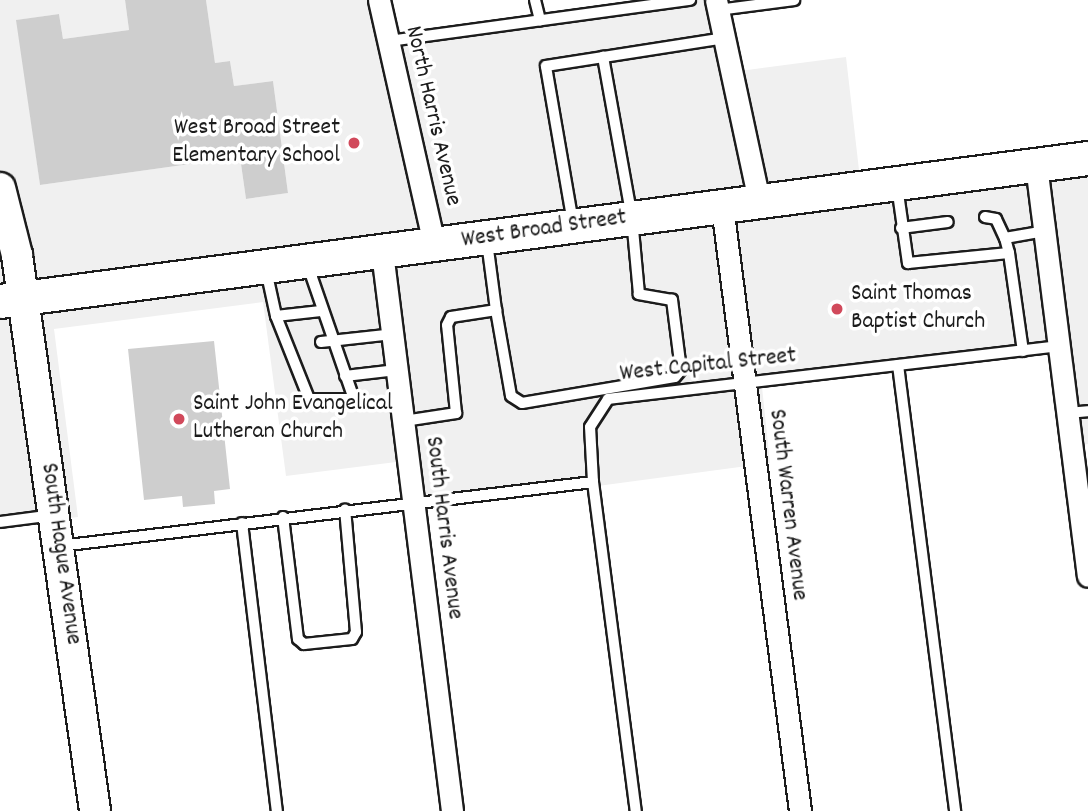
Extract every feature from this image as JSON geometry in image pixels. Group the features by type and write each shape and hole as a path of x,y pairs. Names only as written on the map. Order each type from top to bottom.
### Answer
{"main road":[{"name":"West Broad Street","path":"12,299 1088,158"},
{"name":"South Hague Avenue","path":"0,188 12,299 54,515 95,811"}],"street":[{"name":"North Harris Avenue","path":"379,0 434,244"},
{"path":"717,5 759,201"},
{"path":"1036,165 1059,346 1078,412 1088,576"},
{"name":"South Warren Avenue","path":"722,206 800,811"},
{"name":"South Harris Avenue","path":"382,252 453,811"}],"lane":[{"path":"535,0 540,20"},
{"path":"389,41 690,0"},
{"path":"717,5 794,0"},
{"path":"574,226 546,66 724,38"},
{"path":"487,237 511,396 522,403 675,377 681,370 672,300 639,294 632,218 603,57"},
{"path":"897,183 901,228 908,263 1009,253"},
{"path":"985,217 996,219 1005,238 1023,351"},
{"path":"901,228 948,222"},
{"path":"1005,238 1044,231"},
{"path":"265,267 275,316 291,346 309,399 354,399 327,341 306,261"},
{"path":"404,421 456,413 447,326 451,317 496,310"},
{"path":"275,316 321,311"},
{"path":"327,341 393,334"},
{"name":"West Capital Street","path":"593,482 590,426 608,398 745,385 1059,346"},
{"path":"898,365 955,811"},
{"path":"340,370 397,370"},
{"path":"59,546 413,499 593,482 636,811"},
{"path":"283,517 298,639 304,644 352,639 356,632 345,509"},
{"path":"0,522 54,515"},
{"path":"242,523 277,811"}],"shaded area":[{"path":"0,0 125,0 129,30 63,39 59,14 17,20 40,185 240,157 246,199 288,193 273,81 234,86 230,61 215,63 206,0 391,0 401,32 673,0 724,0 740,71 846,57 859,170 1088,141 1088,444 1075,446 1064,348 762,387 770,463 402,512 396,462 286,476 263,302 54,329 78,517 0,526"}],"building":[{"path":"125,0 206,0 215,63 230,61 234,86 273,81 288,193 246,199 240,157 40,185 16,20 59,14 63,39 129,30"},
{"name":"Saint John Evangelical Lutheran Church","path":"214,341 230,489 214,491 215,504 183,507 182,496 144,500 128,349"}],"place":[{"name":"West Broad Street Elementary School","path":"354,143"},
{"name":"Saint Thomas Baptist Church","path":"837,309"},
{"name":"Saint John Evangelical Lutheran Church","path":"179,419"}]}
